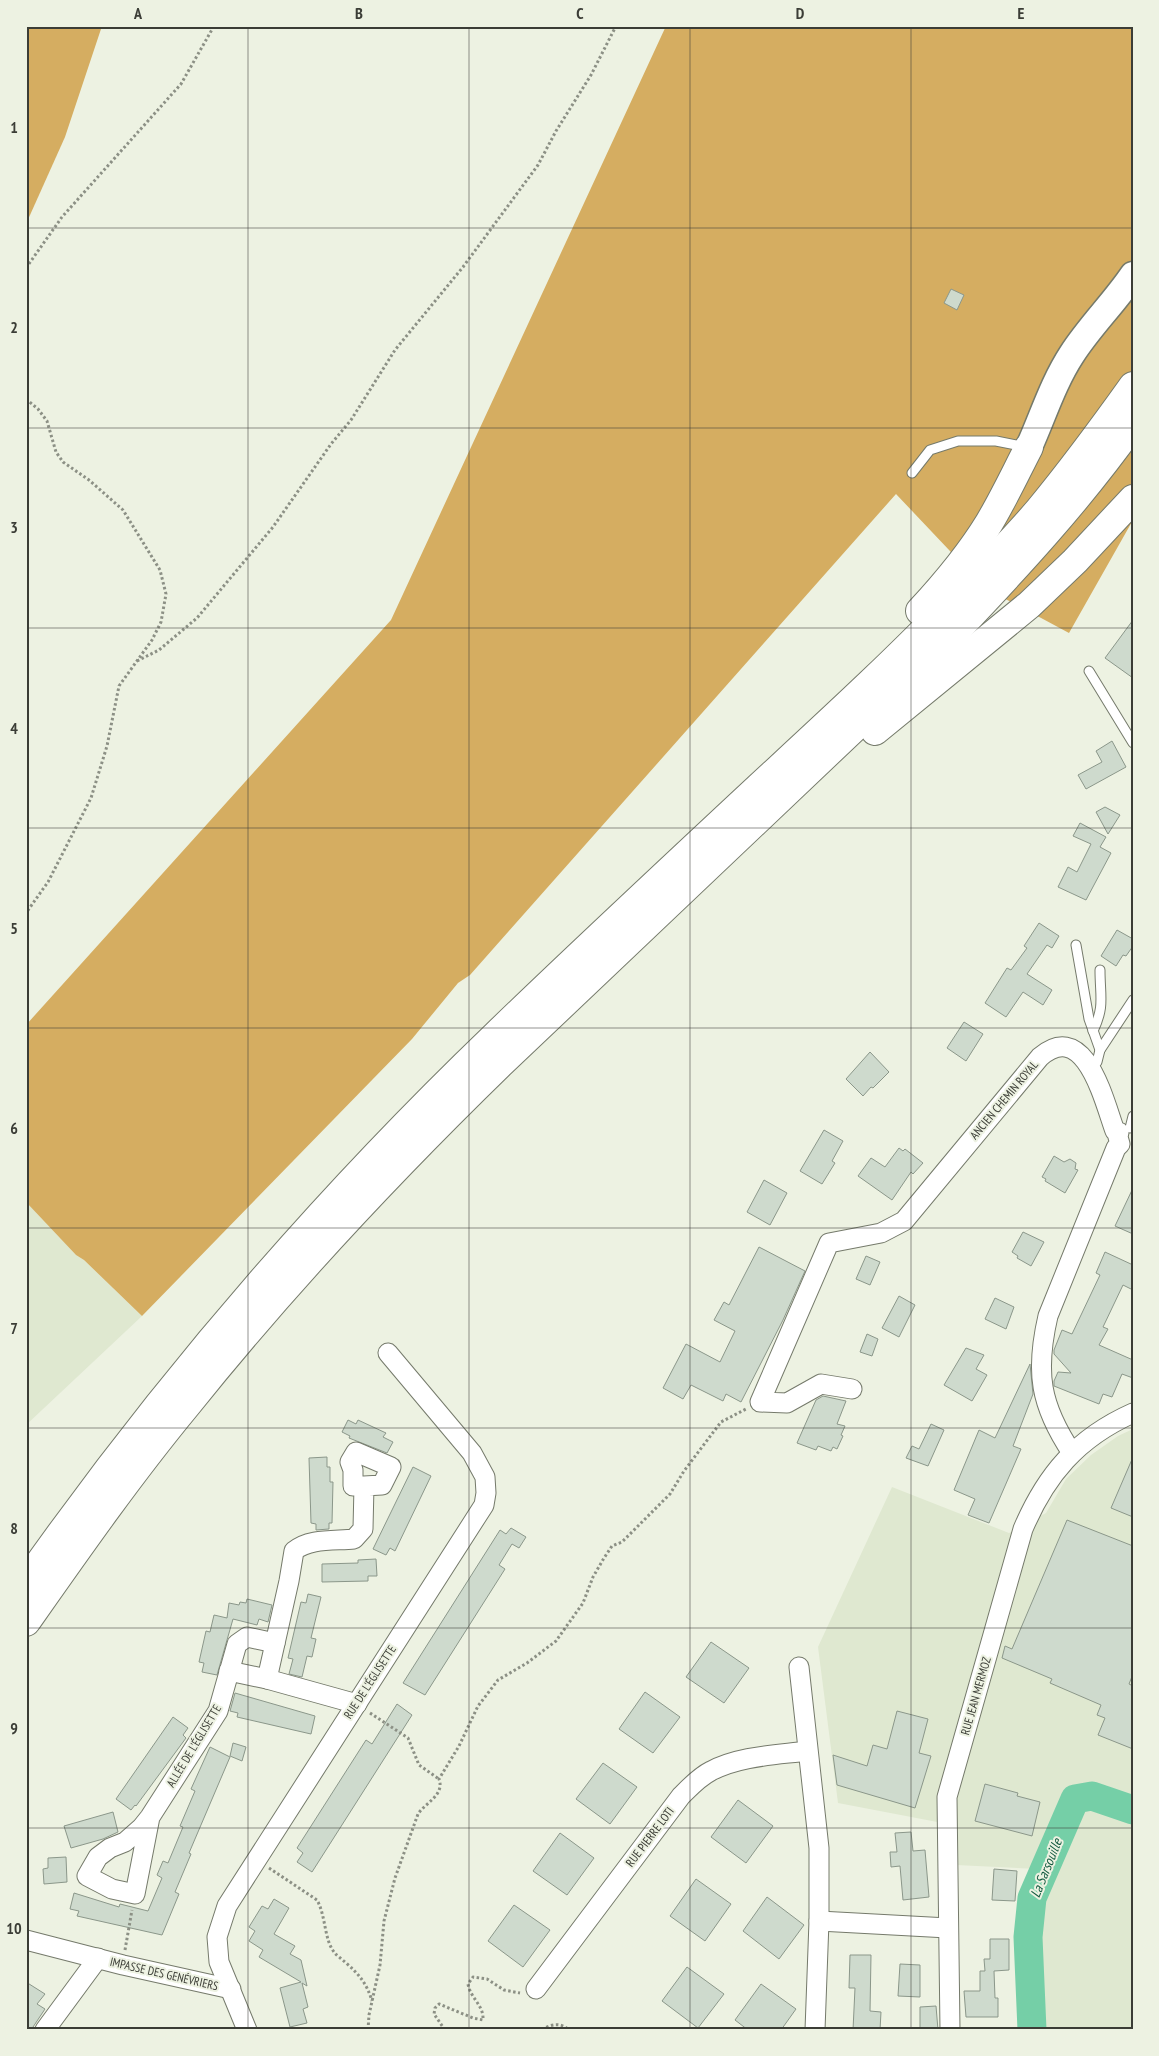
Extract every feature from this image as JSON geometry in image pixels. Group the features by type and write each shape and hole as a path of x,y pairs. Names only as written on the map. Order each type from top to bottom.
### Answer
{"highway":[{"path":"26,1622 102,1515 155,1445 228,1355 323,1244 426,1136 711,848 850,703 936,620 1001,552 1037,512 1076,463 1133,386"},
{"path":"26,1582 150,1416 225,1323 358,1174 494,1037 945,641 1007,578 1056,523 1133,424"},
{"path":"711,848 954,572 990,522 1029,447"},
{"path":"711,848 971,654 1029,605 1075,561 1133,499"}],"main road":[{"path":"1029,447 1059,374 1086,333 1133,276"}],"street":[{"name":"ANCIEN CHEMIN ROYAL","path":"760,1402 829,1243 881,1233 904,1221 1040,1057 1048,1050 1058,1046 1067,1046 1078,1052 1090,1067 1115,1131 1128,1132"},
{"name":"ANCIEN CHEMIN ROYAL","path":"1072,1453 1053,1421 1044,1394 1040,1366 1042,1344 1048,1316 1116,1148 1128,1132"},
{"name":"RUE DE L'ÉGLISETTE","path":"247,2030 219,1962 217,1937 227,1906 484,1505 486,1493 485,1477 472,1453 388,1353"},
{"path":"760,1402 787,1402 821,1384 852,1389"},
{"name":"RUE JEAN MERMOZ","path":"950,2030 947,1797 1023,1530 1046,1482 1072,1453 1092,1437 1133,1413"},
{"path":"267,1679 294,1551 300,1545 309,1543 354,1539 363,1529 364,1486"},
{"name":"ALLÉE DE L'ÉGLISETTE","path":"150,1817 135,1894 112,1889 87,1876 98,1857 110,1848 126,1842 150,1817 218,1711 237,1644 247,1637 275,1643"},
{"path":"799,1667 819,1848 819,1922 815,2030"},
{"path":"229,1671 267,1679 357,1704"},
{"name":"RUE PIERRE LOTI","path":"536,1989 681,1796 695,1782 710,1771 726,1764 807,1751"},
{"path":"819,1922 948,1928"},
{"name":"IMPASSE DES GENÉVRIERS","path":"26,1940 123,1965 231,1989"},
{"name":"IMPASSE DES GENÉVRIERS","path":"45,2030 98,1958"}],"lane":[{"path":"912,472 930,450 958,441 996,441 1029,447"},
{"path":"1089,671 1133,743"},
{"path":"1076,945 1093,1031 1100,1050"},
{"path":"1093,1031 1102,1008 1100,970"},
{"path":"1090,1067 1097,1062 1100,1050 1133,1000"}],"path":[{"path":"26,268 62,218 181,84 214,26"},
{"path":"137,661 159,650 197,618 273,528 317,464 351,420 395,350 463,267 538,164 556,131 592,75 616,26"},
{"path":"26,398 38,409 46,421 56,452 63,462 89,480 123,510 160,570 166,594 161,622 152,640 119,686 107,746 91,798 48,882 26,913"},
{"path":"439,1779 459,1746 478,1706 498,1680 527,1663 556,1641 584,1603 593,1577 612,1546 622,1542 670,1494 684,1471 721,1422 760,1402"},
{"path":"357,1704 408,1738 420,1766 439,1779 441,1783 438,1794 422,1807 418,1814 395,1878 384,1921 380,1965 368,2030"},
{"path":"257,1860 317,1900 334,1954 363,1979 372,2001"},
{"path":"123,1965 135,1894"},
{"path":"445,2030 434,2014 435,2008 439,2004 472,2018 483,2020 482,2010 469,1991 468,1984 473,1977 487,1979 504,1990 525,1993 536,1989"},
{"path":"542,2030 547,2026 557,2025 564,2026 568,2030"}],"shaded area":[{"path":"26,26 102,26 65,137 26,224"},
{"path":"666,26 1133,26 1133,520 1069,633 985,588 896,494 470,975 458,983 412,1039 142,1316 84,1260 76,1255 26,1202 26,1025 391,620"},
{"path":"26,1202 76,1255 84,1260 142,1316 26,1425"},
{"path":"1133,1429 1133,2030 1032,2030 1027,1955 1038,1869 956,1865 953,1825 838,1803 818,1647 892,1487 1009,1533 1046,1513 1066,1479 1091,1455 1118,1436"}],"building":[{"path":"951,289 964,295 957,310 944,303"},
{"path":"1133,620 1133,678 1105,658"},
{"path":"1112,741 1126,767 1086,789 1078,775 1102,762 1096,751"},
{"path":"1105,807 1120,815 1108,834 1096,812"},
{"path":"1080,823 1106,837 1100,847 1111,853 1086,900 1058,887 1068,867 1077,872 1091,844 1073,836"},
{"path":"1039,923 1059,936 1052,948 1047,945 1027,974 1052,990 1043,1005 1023,992 1006,1017 985,1003 1007,968 1011,970 1027,948 1024,946"},
{"path":"1117,930 1133,939 1133,946 1126,956 1123,955 1116,966 1101,956"},
{"path":"964,1022 983,1034 966,1061 947,1048"},
{"path":"870,1052 889,1072 863,1096 846,1079"},
{"path":"824,1130 843,1141 832,1161 835,1163 822,1184 800,1171"},
{"path":"899,1148 903,1151 905,1149 923,1163 913,1174 911,1172 892,1200 858,1176 871,1158 885,1167"},
{"path":"1054,1156 1064,1162 1070,1159 1076,1163 1075,1169 1078,1170 1065,1193 1045,1181 1046,1179 1042,1177"},
{"path":"764,1180 787,1193 770,1225 747,1212"},
{"path":"1133,1188 1133,1234 1115,1226"},
{"path":"1023,1232 1044,1242 1031,1266 1017,1258 1018,1256 1012,1252"},
{"path":"759,1247 805,1271 783,1320 741,1402 726,1394 723,1401 691,1385 683,1399 663,1388 686,1344 720,1362 735,1331 714,1320 724,1302 729,1305"},
{"path":"1105,1252 1133,1265 1133,1290 1123,1285 1103,1327 1108,1329 1099,1345 1133,1360 1133,1378 1122,1374 1112,1397 1103,1394 1099,1404 1054,1386 1058,1372 1071,1373 1054,1354 1054,1350 1062,1330 1072,1334 1100,1275 1096,1273"},
{"path":"866,1256 880,1262 870,1285 856,1279"},
{"path":"899,1296 915,1305 899,1337 882,1328"},
{"path":"995,1298 1014,1307 1006,1329 985,1319"},
{"path":"867,1334 878,1339 872,1356 860,1352"},
{"path":"966,1348 984,1355 976,1369 987,1375 972,1401 944,1385"},
{"path":"1030,1364 1033,1394 1013,1446 1021,1449 989,1523 968,1515 975,1499 954,1490 979,1430 995,1438"},
{"path":"823,1396 846,1401 837,1424 845,1426 841,1435 843,1436 837,1449 833,1447 831,1451 818,1446 816,1450 797,1443 816,1400"},
{"path":"348,1420 356,1424 358,1420 386,1433 383,1437 393,1442 387,1453 349,1438 350,1436 342,1432"},
{"path":"931,1424 944,1430 928,1466 906,1458 912,1446 919,1449"},
{"path":"327,1457 327,1467 330,1467 330,1482 333,1482 332,1523 329,1523 329,1529 316,1530 316,1524 311,1523 309,1458"},
{"path":"1133,1457 1133,1517 1111,1508"},
{"path":"413,1467 431,1476 395,1551 390,1548 386,1555 373,1549"},
{"path":"1067,1520 1133,1546 1133,1674 1129,1684 1133,1686 1133,1749 1098,1735 1105,1718 1097,1715 1101,1705 1050,1683 1052,1679 1002,1658 1005,1646 1012,1649"},
{"path":"511,1528 526,1537 519,1548 512,1544 499,1565 505,1569 425,1695 403,1683 500,1530 506,1534"},
{"path":"376,1559 377,1576 368,1576 368,1581 322,1582 322,1564 358,1563 358,1560"},
{"path":"308,1594 321,1597 311,1638 316,1639 312,1657 307,1656 302,1677 289,1674 293,1659 288,1658 301,1602 306,1603"},
{"path":"247,1599 272,1605 268,1622 259,1619 257,1625 233,1619 217,1675 202,1672 204,1663 199,1662 206,1631 210,1632 214,1615 227,1618 229,1603 239,1605 240,1602 246,1603"},
{"path":"711,1642 749,1668 724,1703 686,1677"},
{"path":"645,1692 680,1717 653,1753 619,1729"},
{"path":"235,1693 315,1716 311,1734 237,1717 238,1713 230,1711"},
{"path":"397,1704 412,1715 312,1872 297,1862 303,1853 297,1848 366,1740 372,1744"},
{"path":"897,1711 928,1719 919,1753 931,1756 915,1808 837,1785 833,1755 867,1766 873,1745 887,1749"},
{"path":"173,1717 188,1728 183,1735 186,1738 136,1806 131,1810 116,1799"},
{"path":"233,1743 246,1747 242,1761 230,1756"},
{"path":"210,1747 230,1757 189,1853 191,1854 175,1892 179,1894 162,1935 77,1916 79,1911 70,1909 74,1893 119,1907 120,1904 148,1911 162,1878 157,1875 163,1861 168,1863 183,1827 180,1826 195,1791 191,1789"},
{"path":"603,1763 637,1787 610,1824 576,1799"},
{"path":"985,1784 1018,1793 1017,1796 1040,1802 1032,1836 975,1821"},
{"path":"738,1800 773,1826 746,1863 711,1837"},
{"path":"113,1812 118,1832 103,1839 71,1848 64,1826"},
{"path":"911,1832 913,1851 925,1850 929,1897 903,1900 900,1866 891,1867 890,1852 897,1852 895,1833"},
{"path":"560,1833 594,1858 567,1895 533,1871"},
{"path":"66,1857 67,1882 44,1884 43,1869 48,1868 48,1858"},
{"path":"994,1869 1017,1871 1015,1901 992,1900"},
{"path":"696,1879 731,1904 705,1941 670,1916"},
{"path":"767,1897 804,1925 779,1959 743,1931"},
{"path":"274,1899 289,1908 274,1934 295,1946 290,1954 301,1960 307,1986 302,1983 308,2007 303,2009 307,2023 290,2027 280,1988 301,1982 259,1957 263,1950 249,1941 255,1931 249,1927 262,1906 268,1909"},
{"path":"514,1905 550,1930 523,1967 488,1941"},
{"path":"990,1939 1009,1939 1009,1970 994,1971 995,1998 998,1998 998,2017 966,2017 964,1991 980,1991 980,1971 985,1971 984,1959 990,1959"},
{"path":"850,1955 871,1955 870,2011 881,2012 880,2030 853,2030 855,1988 849,1988"},
{"path":"900,1964 920,1965 920,1997 898,1996"},
{"path":"687,1967 724,1994 698,2028 662,2001"},
{"path":"26,1982 45,1994 37,2004 45,2009 31,2030 26,2030"},
{"path":"761,1984 796,2009 781,2030 748,2030 735,2020"},
{"path":"936,2006 938,2030 920,2030 920,2007"}],"waterway":[{"name":"La Sarsouille","path":"1032,2030 1028,1937 1032,1898 1075,1799 1092,1796 1133,1810"}]}
